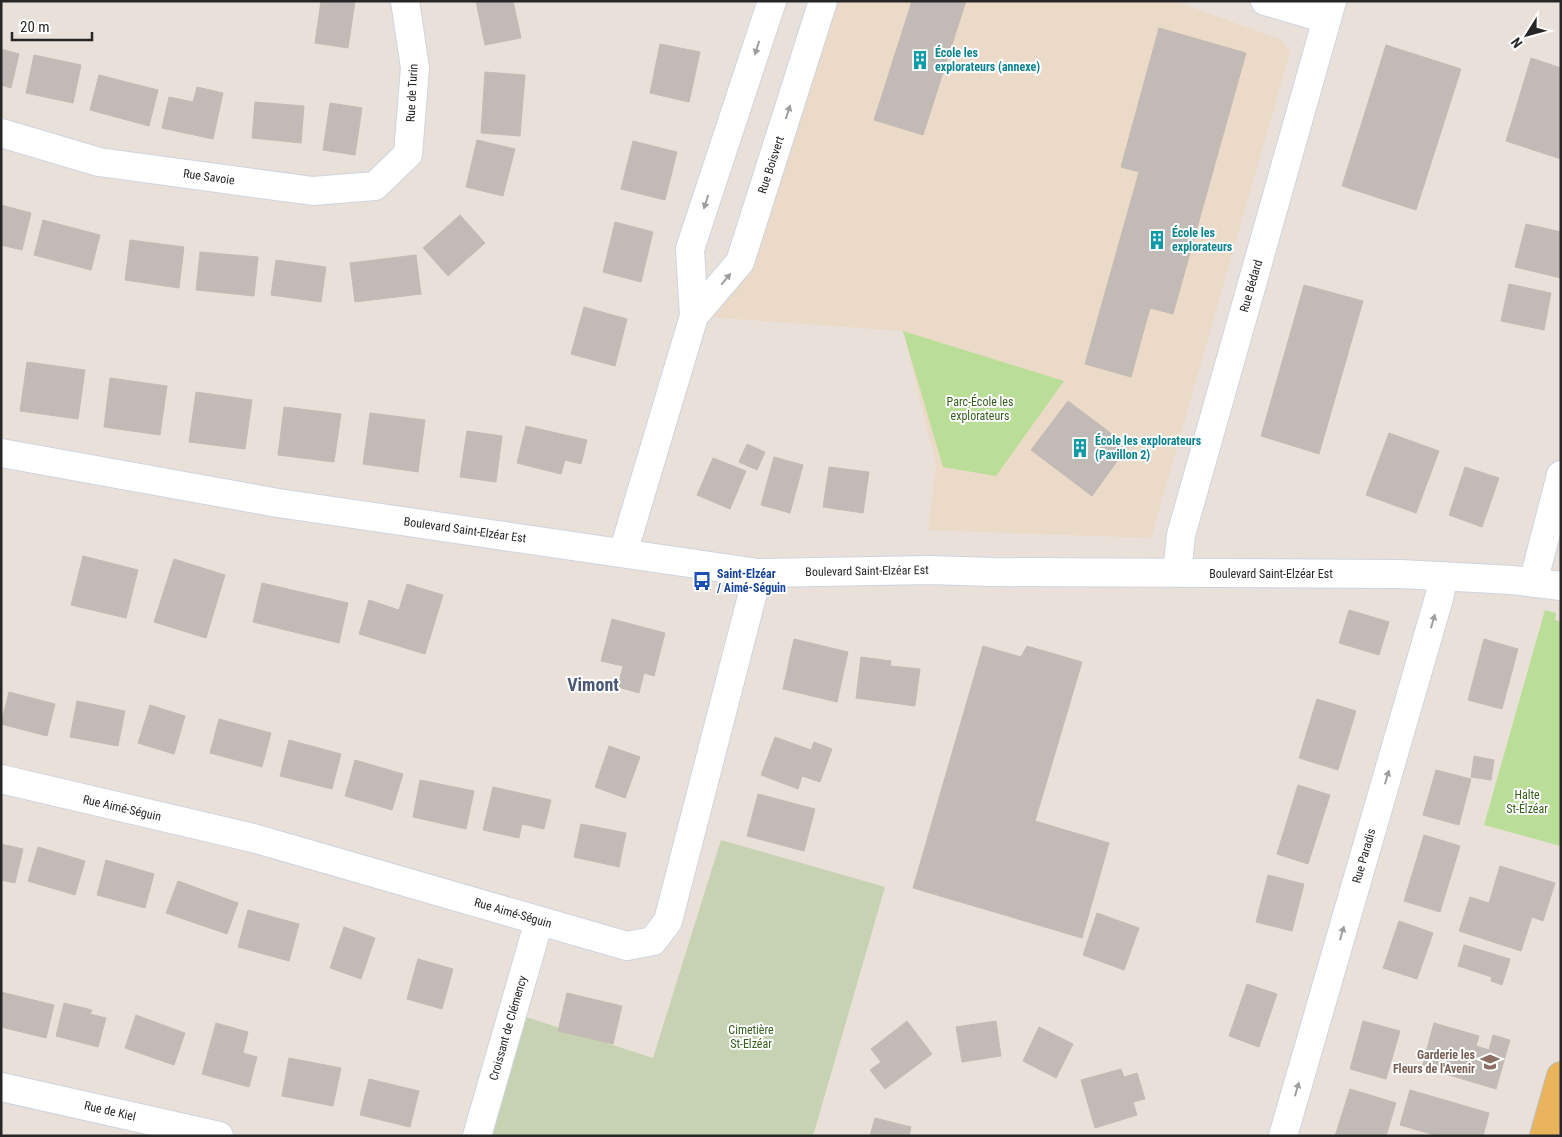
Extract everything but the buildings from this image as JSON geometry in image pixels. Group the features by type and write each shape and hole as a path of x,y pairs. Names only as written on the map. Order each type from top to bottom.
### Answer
{"main road":[{"path":"1544,1136 1561,1076"}],"street":[{"name":"Rue de Turin","path":"406,1 415,68 408,154"},
{"name":"Rue Boisvert","path":"623,554 694,316 690,249 772,1"},
{"name":"Rue Boisvert","path":"694,316 740,262 823,1"},
{"path":"1265,1 1329,10"},
{"name":"Rue Bédard","path":"1177,573 1181,535 1329,10"},
{"name":"Rue Savoie","path":"1,133 99,162 313,191 375,186 408,154"},
{"name":"Boulevard Saint-Elzéar Est","path":"1,453 278,503 758,573 930,570 1444,576 1561,586"},
{"path":"1533,583 1561,475"},
{"name":"Rue Aimé-Séguin","path":"1,779 253,838 627,946 653,941 668,920 758,573"},
{"name":"Rue Paradis","path":"1283,1136 1444,576"},
{"name":"Croissant de Clémency","path":"477,1136 539,920"},
{"name":"Rue de Kiel","path":"1,1087 219,1136"}],"shaded area":[{"path":"823,1 1175,1 1282,40 1290,52 1151,538 928,530 936,465 903,331 694,316 740,262"}],"green space":[{"name":"Parc-École les explorateurs","path":"903,331 1064,381 996,476 943,467"},
{"name":"Halte St-Élzéar","path":"1545,610 1556,613 1555,620 1561,622 1561,846 1484,825"},
{"name":"Cimetière St-Elzéar","path":"721,840 885,887 813,1136 487,1136 523,1016 653,1058"}],"place":[{"name":"École les explorateurs (annexe)","path":"920,60"},
{"name":"École les explorateurs","path":"1157,240"},
{"name":"École les explorateurs (Pavillon 2)","path":"1080,448"},
{"name":"Saint-Elzéar / Aimé-Séguin","path":"702,581"},
{"name":"Garderie les Fleurs de l'Avenir","path":"1490,1062"}],"district":[{"name":"Vimont","path":"593,685"}]}
